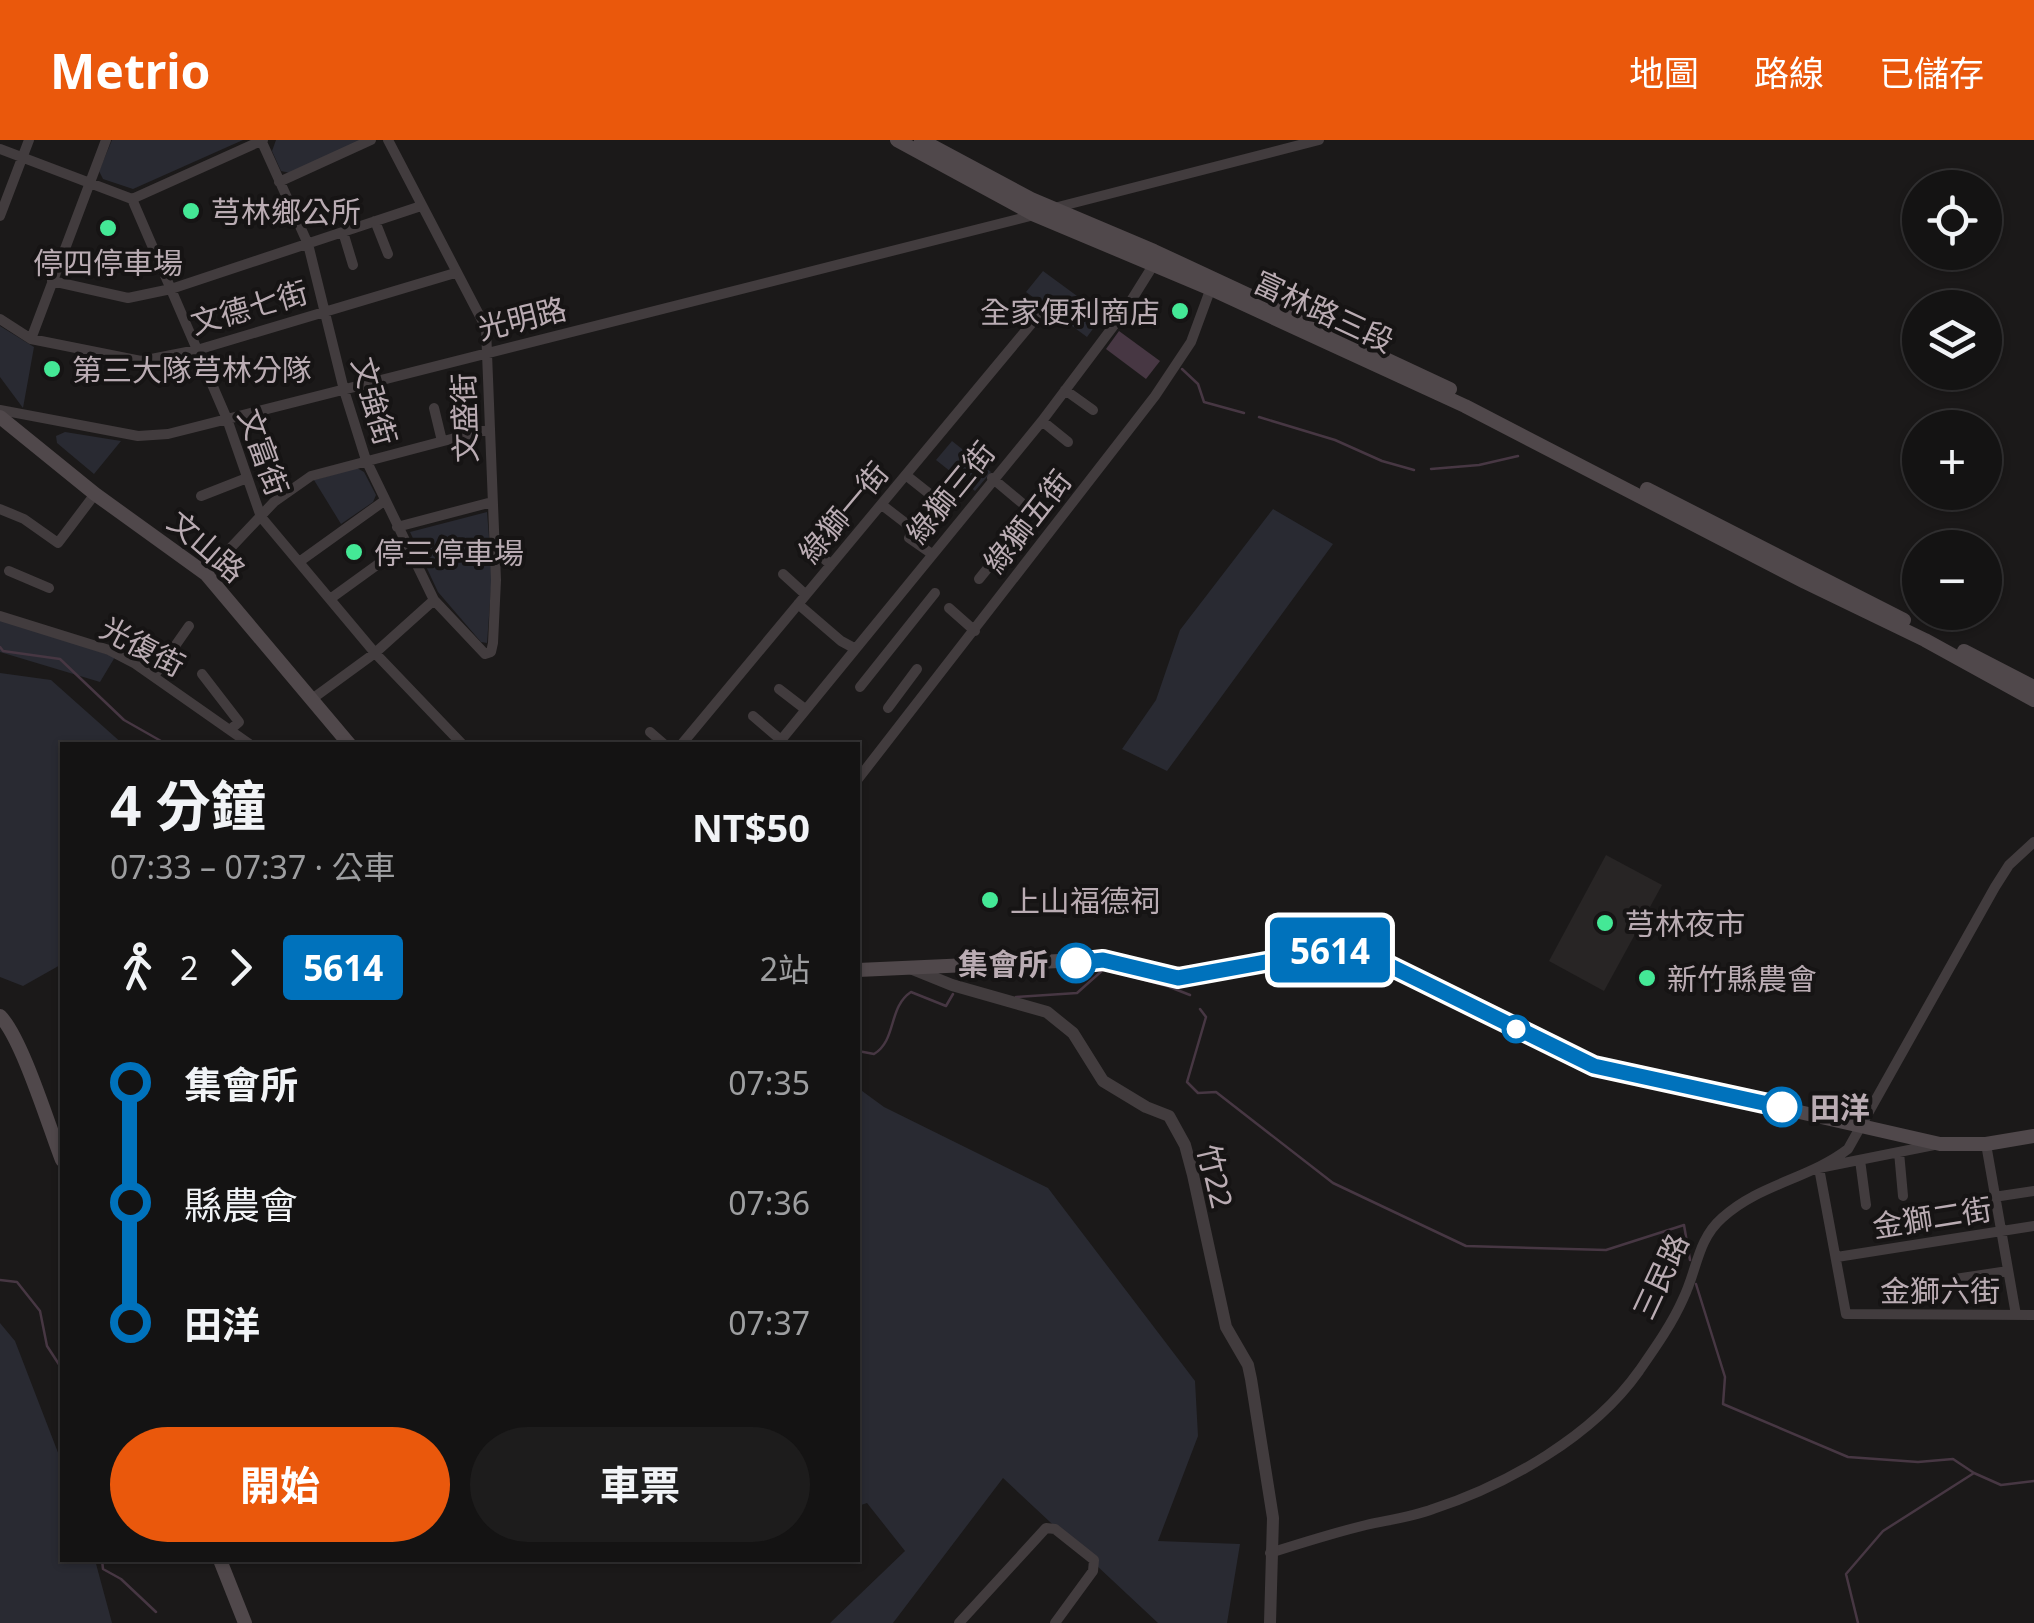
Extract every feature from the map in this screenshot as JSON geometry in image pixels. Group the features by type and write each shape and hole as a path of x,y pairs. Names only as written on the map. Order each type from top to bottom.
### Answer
{"main road":[{"name":"富林路三段","path":"896,140 1035,215 1212,284"},
{"name":"富林路三段","path":"922,140 1052,208 1212,284 1469,397 1726,536"},
{"name":"文山路","path":"0,417 95,494 206,574 348,742"},
{"path":"1726,536 2034,687"},
{"path":"1726,536 2034,700"},
{"path":"860,970 1103,960 1178,978 1347,950 1368,955 1594,1066 1940,1144 1986,1144 2034,1136"},
{"path":"0,1016 18,1048 60,1155"},
{"path":"221,1562 245,1623"}],"street":[{"path":"0,216 29,140"},
{"path":"31,339 106,140"},
{"path":"0,150 132,199 262,140"},
{"name":"文強街","path":"262,140 308,244 344,390 366,460 434,600 485,654"},
{"path":"279,182 371,140"},
{"name":"文盛街","path":"388,140 486,328 496,580 491,652 485,654"},
{"name":"光明路","path":"0,410 138,436 168,434 1319,140"},
{"name":"文富街","path":"132,199 226,419 261,517 375,653 459,742"},
{"path":"52,280 128,298 171,289 421,206"},
{"path":"375,221 388,254"},
{"path":"342,232 352,265"},
{"name":"綠獅三街","path":"779,742 1042,421 1124,312 1154,264"},
{"name":"文德七街","path":"0,320 31,339 141,361 196,350 456,273"},
{"name":"綠獅五街","path":"860,776 1155,396 1191,342 1212,284"},
{"name":"綠獅一街","path":"684,742 1042,311"},
{"path":"1065,390 1093,410"},
{"path":"434,408 442,441"},
{"path":"1042,421 1068,442"},
{"path":"206,574 274,502 310,476 490,429"},
{"path":"907,476 936,499"},
{"path":"201,496 247,478"},
{"path":"992,478 1022,504"},
{"path":"0,509 24,518 58,543 95,494"},
{"path":"298,562 384,500"},
{"path":"398,527 492,502"},
{"path":"882,505 932,554"},
{"path":"979,579 1018,532"},
{"path":"330,599 406,544"},
{"path":"811,547 831,565"},
{"path":"10,571 49,588"},
{"path":"784,574 840,641 854,648"},
{"path":"860,687 935,594"},
{"path":"312,699 375,653 434,600"},
{"path":"949,608 974,630"},
{"name":"光復街","path":"0,616 109,650 154,676 246,742"},
{"path":"154,676 188,626"},
{"path":"888,708 916,669"},
{"path":"202,674 239,722 231,729"},
{"path":"780,689 805,709"},
{"path":"753,716 779,742"},
{"path":"650,732 662,742"},
{"name":"三民路","path":"1270,1553 1320,1536 1429,1511 1505,1477 1558,1446 1612,1404 1638,1372 1684,1298 1706,1235 1721,1218 1761,1191 1819,1168 1848,1149 1994,887 2009,864 2034,842"},
{"name":"竹22","path":"907,967 952,985 1047,1012 1073,1033 1103,1082 1169,1116 1176,1125 1193,1175 1226,1327 1252,1379 1273,1518 1270,1623"},
{"path":"1837,1258 1819,1168 1940,1144"},
{"path":"1986,1144 2016,1315"},
{"path":"1899,1152 1903,1196"},
{"path":"1860,1160 1866,1205"},
{"path":"1994,1197 2034,1190"},
{"name":"金獅二街","path":"1837,1258 2034,1226"},
{"name":"金獅六街","path":"1837,1258 1846,1314 2034,1315"},
{"path":"1955,1279 2008,1271"},
{"path":"958,1623 1046,1528 1055,1530 1094,1560 1093,1570 1055,1623"}],"shaded area":[{"path":"112,140 243,140 133,189 103,179 99,171"},
{"path":"276,140 363,140 290,173 281,171 272,151"},
{"path":"1043,271 1103,315 1087,337 1026,292"},
{"path":"0,326 34,347 23,408 0,377"},
{"path":"1119,331 1160,361 1146,379 1106,349"},
{"path":"65,432 121,441 94,474 57,443 56,436"},
{"path":"952,441 991,472 975,491 936,460"},
{"path":"357,468 364,472 376,495 373,502 341,524 314,480"},
{"path":"1273,509 1333,544 1167,771 1122,749 1156,700 1180,630"},
{"path":"487,512 492,575 487,643 481,642 438,592 410,532"},
{"path":"0,618 115,657 100,682 0,652"},
{"path":"0,673 51,680 121,742 60,742 60,965 23,986 0,977"},
{"name":"芎林夜市","path":"1606,855 1662,885 1604,991 1549,961"},
{"path":"860,1089 884,1107 1048,1188 1195,1381 1198,1436 1158,1541 1240,1544 1227,1623 1158,1623 1003,1478 893,1623 830,1623 905,1551 867,1503 860,1505"},
{"path":"0,1323 15,1341 60,1458 60,1562 96,1562 112,1623 0,1623"}],"waterway":[{"path":"1182,369 1198,384 1204,402 1244,413"},
{"path":"1259,417 1414,470"},
{"path":"1431,469 1479,465 1518,456"},
{"path":"0,647 3,651 60,659 124,720 163,742"},
{"path":"1016,997 1077,993 1104,969 1190,995"},
{"path":"860,1051 874,1054 881,1048 899,1006 911,992 946,1006 953,994"},
{"path":"1200,1009 1206,1017 1187,1082 1198,1093 1216,1092 1333,1183 1466,1246 1606,1250 1684,1225 1690,1260"},
{"path":"0,1280 17,1282 40,1311 47,1346 60,1366"},
{"path":"1696,1284 1725,1377 1723,1404 1848,1457 1918,1462 1953,1459 1974,1473"},
{"path":"1858,1623 1846,1574 1883,1531 1974,1473 2001,1485 2034,1481"},
{"path":"102,1562 103,1569 121,1579 156,1612"}],"bus line":[{"name":"5614","path":"1076,963 1103,960 1178,978 1347,950 1368,955 1594,1066 1782,1107"}],"place":[{"name":"芎林鄉公所","path":"191,211"},
{"name":"停四停車場","path":"108,228"},
{"name":"全家便利商店","path":"1180,311"},
{"name":"第三大隊芎林分隊","path":"52,369"},
{"name":"停三停車場","path":"354,552"},
{"name":"上山福德祠","path":"990,900"},
{"name":"芎林夜市","path":"1605,923"},
{"name":"集會所","path":"1076,963"},
{"name":"新竹縣農會","path":"1647,978"},
{"name":"田洋","path":"1782,1107"}]}
